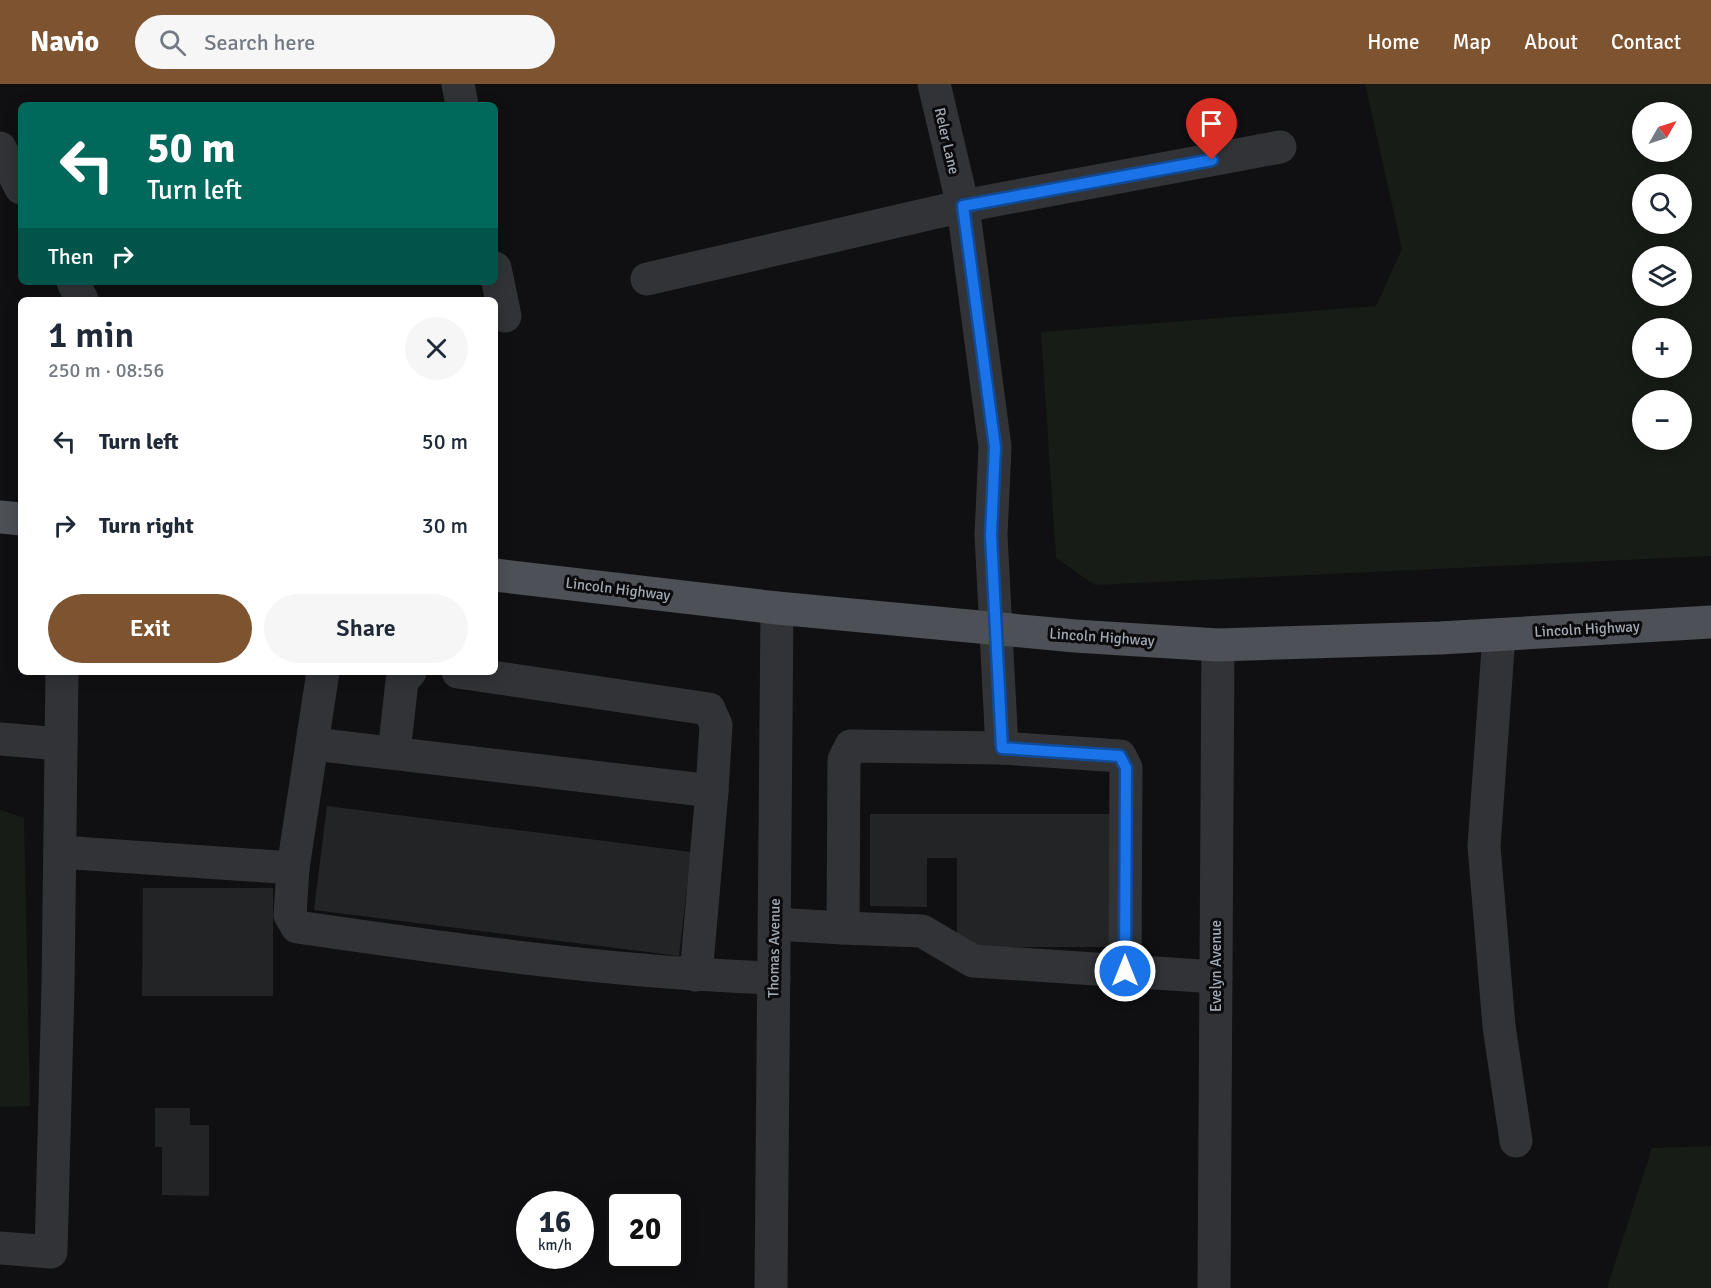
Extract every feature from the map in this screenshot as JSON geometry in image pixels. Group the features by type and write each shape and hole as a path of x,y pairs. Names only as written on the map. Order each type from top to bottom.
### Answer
{"main road":[{"path":"0,517 18,519"},
{"name":"Lincoln Highway","path":"498,575 777,608 1075,636 1218,645 1498,635 1711,622"}],"street":[{"path":"458,84 461,102"},
{"name":"Reler Lane","path":"934,84 963,206 995,447 991,535 1002,748"},
{"path":"647,279 963,206 1280,147"},
{"path":"0,148 18,182"},
{"path":"498,282 505,316"},
{"name":"Thomas Avenue","path":"771,1288 777,608"},
{"path":"1498,635 1484,846 1499,1026 1516,1141"},
{"name":"Evelyn Avenue","path":"1214,1288 1218,645"},
{"path":"0,1248 51,1252 62,675"},
{"path":"323,675 314,744 293,868 290,915 297,927 544,962 696,975 774,978"},
{"path":"394,753 402,681 407,675"},
{"path":"478,675 709,709 716,725 696,975"},
{"path":"0,739 61,744"},
{"path":"314,744 712,791"},
{"path":"843,928 844,760 851,746 1002,748 1120,756 1126,768 1125,971"},
{"path":"60,852 293,868"},
{"path":"775,924 922,931 973,961 1216,977"}],"shaded area":[{"path":"1365,84 1711,84 1711,556 1095,585 1056,558 1041,332 1376,306 1402,249"},
{"path":"0,810 24,818 30,1106 0,1107"},
{"path":"1711,1146 1711,1288 1607,1288 1652,1148"}],"building":[{"path":"327,806 691,852 679,956 314,910"},
{"path":"870,814 1115,814 1115,947 957,947 957,858 927,858 927,907 870,906"},
{"path":"143,888 273,888 273,996 142,996"},
{"path":"155,1108 190,1108 190,1125 209,1125 209,1196 162,1195 162,1147 155,1147"}],"route":[{"path":"1125,971 1126,768 1120,756 1002,748 991,535 995,447 963,206 1212,160"}]}
